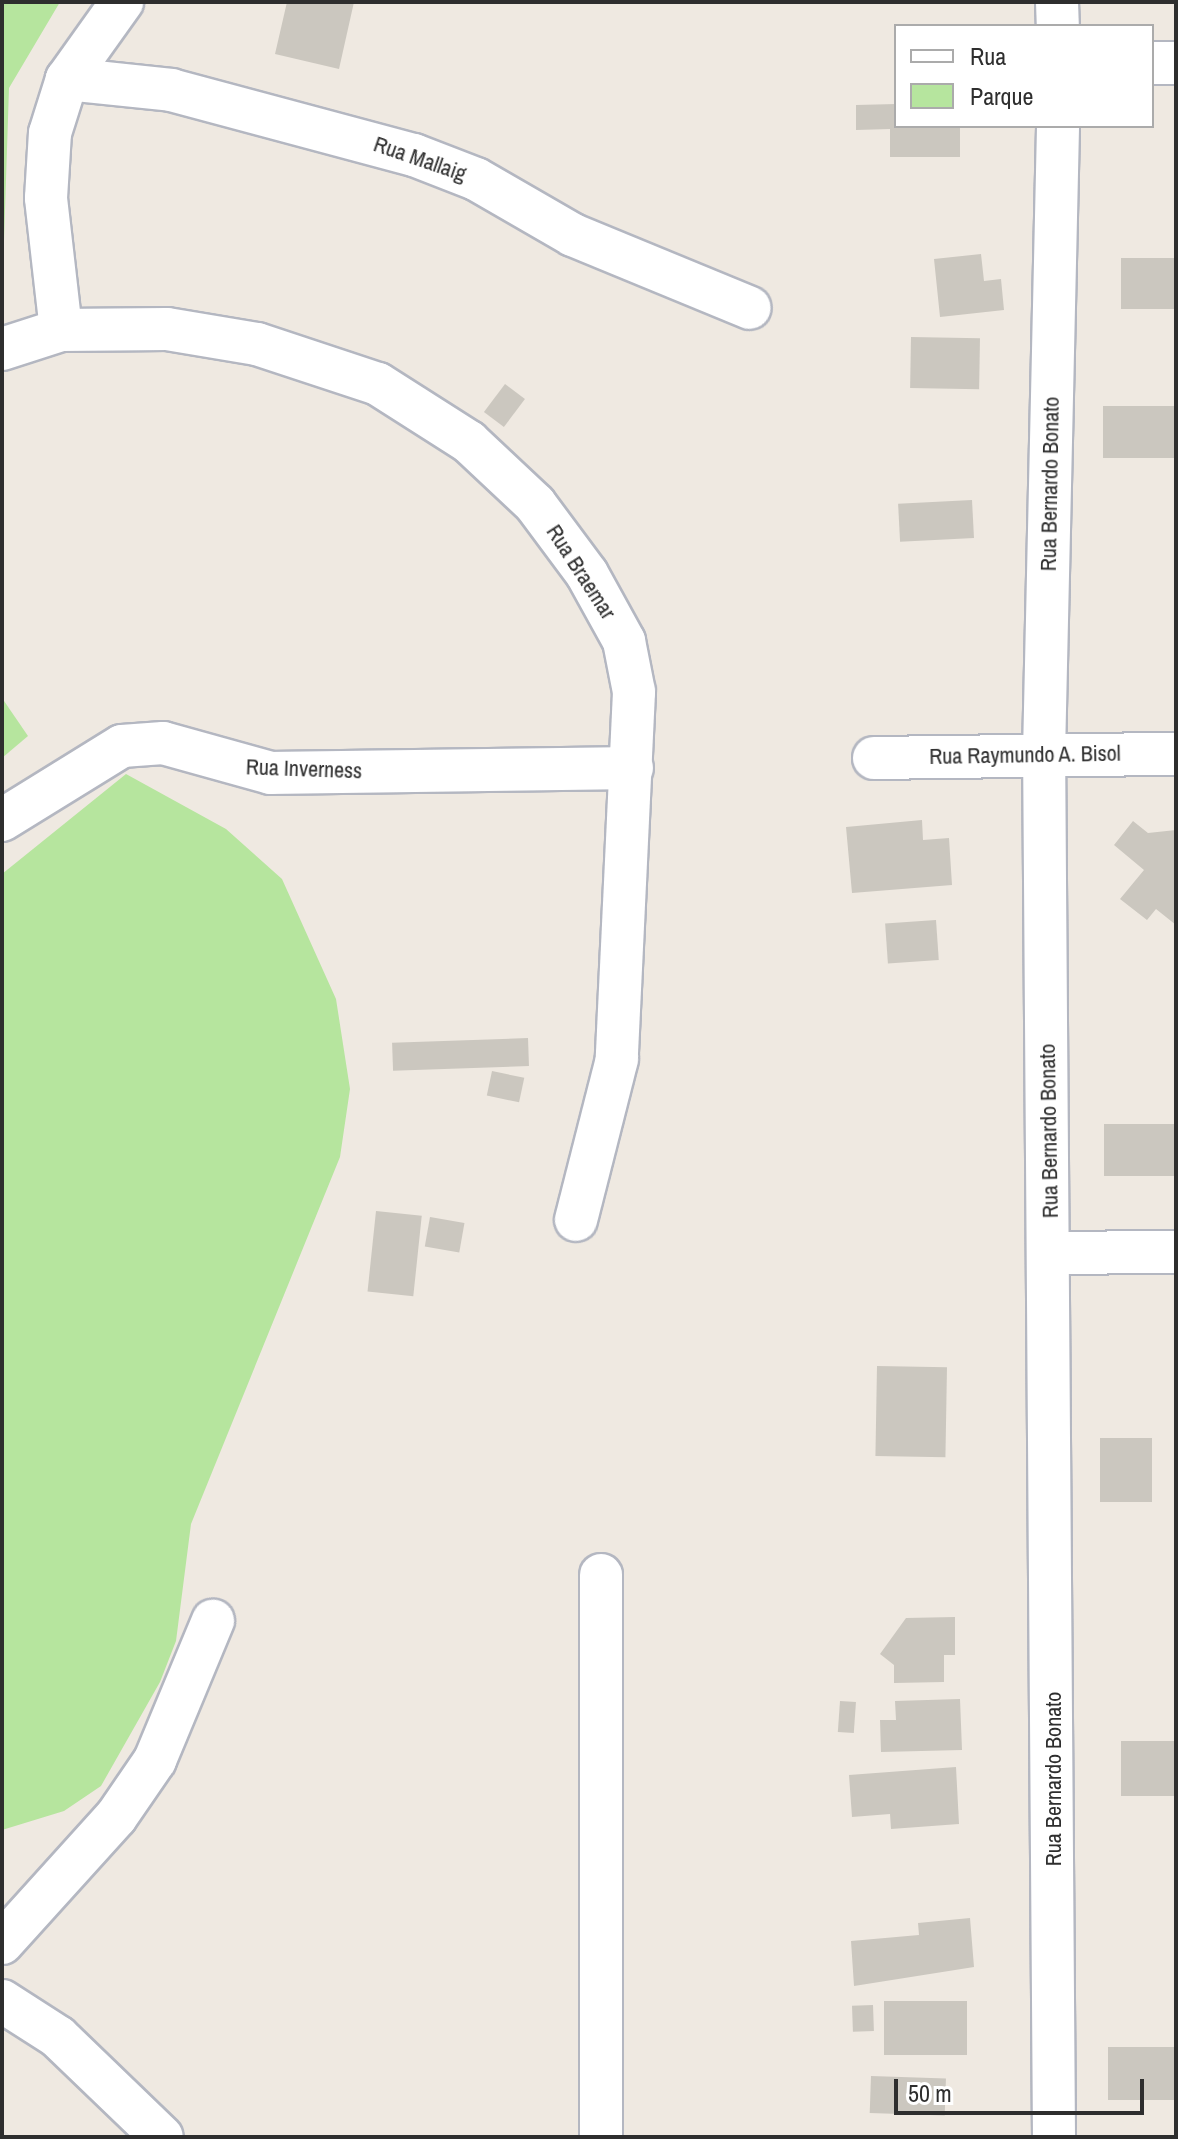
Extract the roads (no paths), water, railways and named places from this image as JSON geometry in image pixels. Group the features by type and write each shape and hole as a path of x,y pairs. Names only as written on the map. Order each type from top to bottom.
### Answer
{"street":[{"path":"61,330 46,198 50,133 67,79 122,2"},
{"path":"1057,2 1058,24"},
{"path":"1154,63 1176,63"},
{"name":"Rua Mallaig","path":"67,79 171,90 414,155 476,179 573,235 750,308"},
{"name":"Rua Bernardo Bonato","path":"1054,2137 1051,1253 1044,754 1058,128"},
{"name":"Rua Braemar","path":"2,349 61,330 167,329 257,344 378,384 469,442 535,504 624,641 634,692 617,1059 576,1220"},
{"name":"Rua Inverness","path":"2,820 122,746 163,743 271,773 632,768"},
{"name":"Rua Raymundo A. Bisol","path":"874,758 1176,754"},
{"path":"1051,1253 1176,1252"},
{"path":"601,1575 601,2137"},
{"path":"2,1943 116,1817 155,1760 213,1621"},
{"path":"2,2001 58,2037 162,2137"}]}
